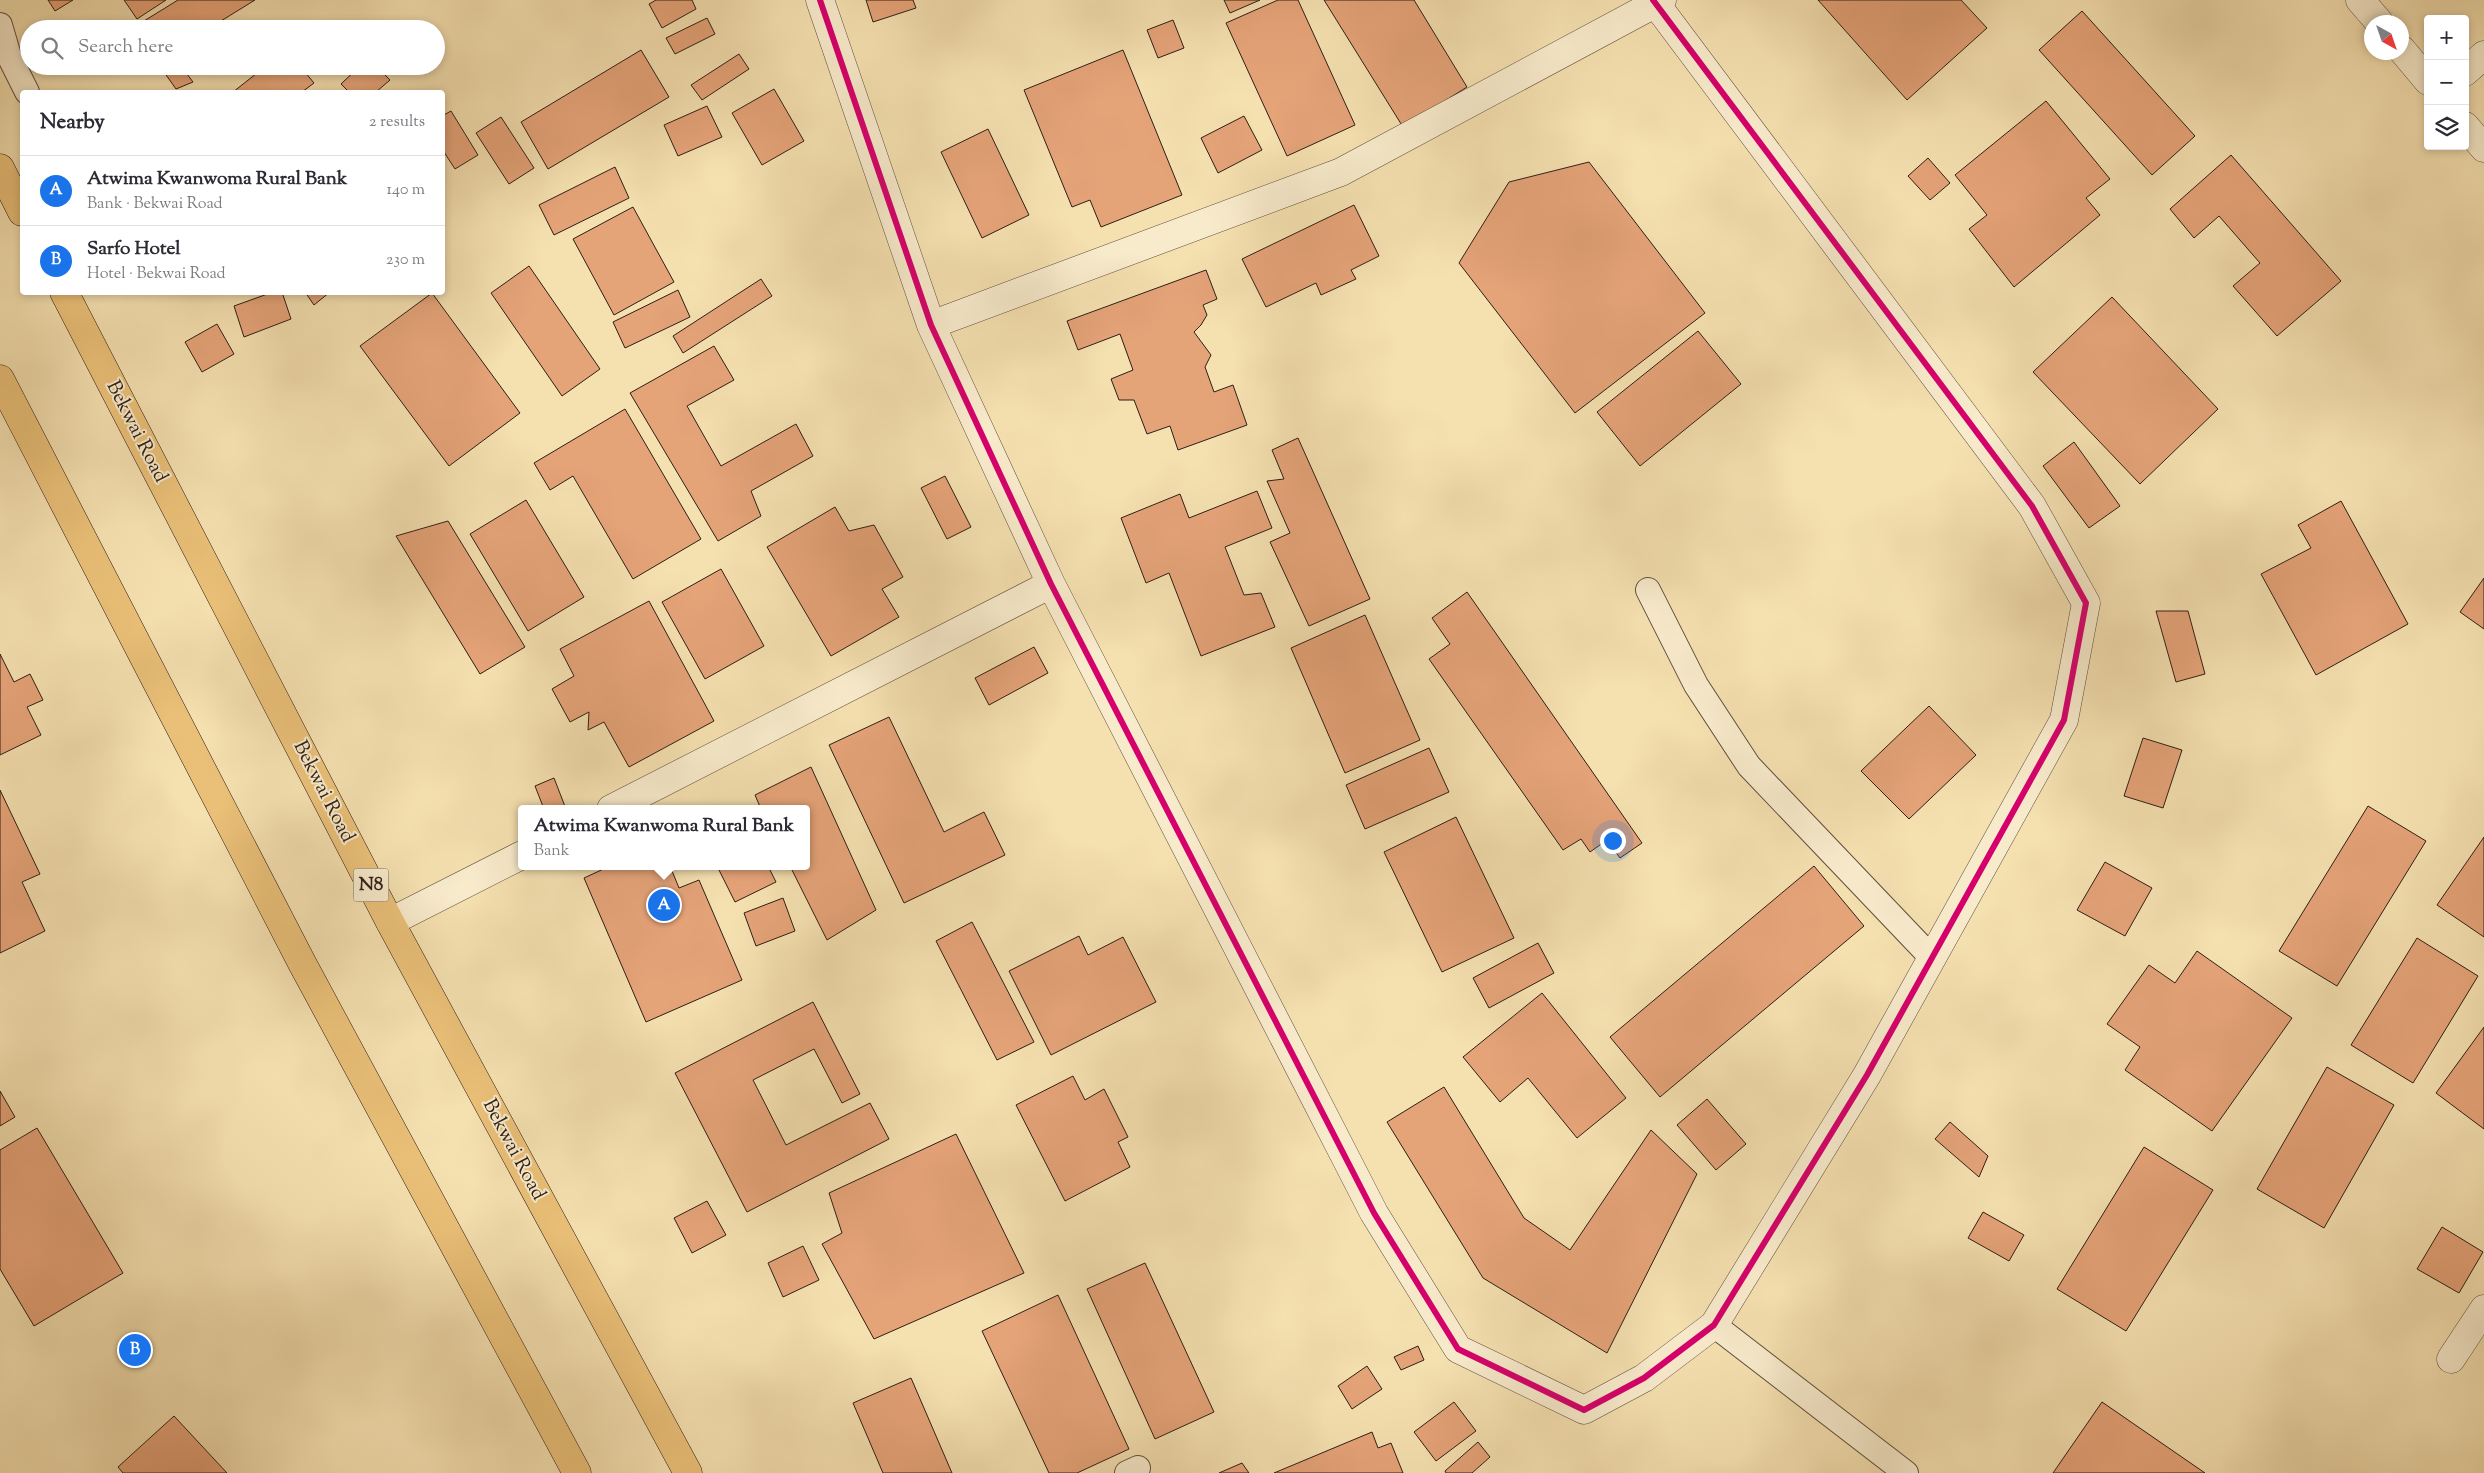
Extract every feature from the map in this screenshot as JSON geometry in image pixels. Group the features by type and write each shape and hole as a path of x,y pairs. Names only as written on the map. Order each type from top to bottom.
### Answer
{"highway":[{"path":"0,168 20,208"},
{"name":"Bekwai Road","path":"66,295 390,922 688,1473"},
{"path":"0,379 302,963 577,1473"}],"street":[{"path":"820,0 931,325 1051,584 1374,1213 1458,1349 1584,1410 1644,1378 1714,1325 1867,1075 2064,720 2086,603 2032,506 1657,1 1341,172 931,325"},
{"path":"2360,0 2372,15"},
{"path":"2469,68 2484,55"},
{"path":"2409,58 2424,76"},
{"path":"2469,131 2484,148"},
{"path":"620,805 1051,584"},
{"path":"390,922 518,857"},
{"path":"2451,1359 2484,1309"}],"lane":[{"path":"0,25 9,56 26,90"},
{"path":"1648,590 1696,685 1749,766 1932,958"},
{"path":"1714,1325 1906,1473"}],"building":[{"path":"48,0 73,0 55,11"},
{"path":"124,0 166,0 137,19"},
{"path":"178,0 255,0 223,20 146,20"},
{"path":"656,0 692,0 696,9 662,28 649,4"},
{"path":"866,0 913,0 916,8 873,22"},
{"path":"1224,0 1260,0 1230,13"},
{"path":"1278,0 1298,0 1355,125 1287,156 1226,23"},
{"path":"1324,0 1414,0 1467,87 1403,127"},
{"path":"1818,0 1961,0 1987,28 1907,100"},
{"path":"2082,11 2195,136 2152,175 2039,50"},
{"path":"707,18 715,34 675,54 666,38"},
{"path":"1173,20 1184,48 1158,58 1147,30"},
{"path":"641,50 669,97 548,169 521,122"},
{"path":"1123,50 1182,195 1101,227 1090,200 1072,207 1024,90"},
{"path":"739,54 749,69 702,100 691,85"},
{"path":"166,75 188,75 193,82 176,89"},
{"path":"255,75 307,75 314,83 305,90 236,90"},
{"path":"350,75 385,75 390,80 378,90 347,90 341,84"},
{"path":"774,89 804,141 762,165 732,113"},
{"path":"2046,101 2110,179 2086,198 2100,215 2014,287 1969,229 1987,215 1955,175"},
{"path":"707,106 722,137 678,156 664,125"},
{"path":"451,111 478,155 455,169 445,154 445,114"},
{"path":"1244,116 1262,150 1218,173 1201,138"},
{"path":"501,117 534,168 509,184 476,133"},
{"path":"988,129 1029,215 982,238 941,152"},
{"path":"2231,155 2341,281 2277,336 2233,286 2260,263 2219,216 2194,238 2170,209"},
{"path":"1928,158 1950,183 1930,200 1908,176"},
{"path":"1589,162 1705,313 1575,413 1459,263 1509,182"},
{"path":"615,167 629,198 554,235 539,205"},
{"path":"1354,205 1379,256 1351,270 1356,279 1321,295 1316,283 1266,307 1242,259"},
{"path":"633,207 674,282 614,315 573,239"},
{"path":"529,266 600,369 562,396 491,293"},
{"path":"1206,270 1217,299 1203,305 1207,315 1194,332 1211,355 1205,367 1214,392 1233,385 1247,425 1178,450 1170,426 1147,434 1134,400 1119,400 1111,379 1133,370 1120,334 1078,350 1067,321"},
{"path":"761,279 772,296 683,353 673,336"},
{"path":"678,290 690,317 625,348 613,322"},
{"path":"265,295 283,295 291,319 244,337 234,306"},
{"path":"307,295 326,295 314,305"},
{"path":"429,295 433,295 520,413 449,466 360,346"},
{"path":"2112,297 2218,409 2140,484 2033,372"},
{"path":"217,324 234,354 202,372 185,342"},
{"path":"1698,331 1741,384 1640,466 1597,412"},
{"path":"714,346 734,380 687,406 721,466 796,424 813,456 751,491 761,516 718,541 630,393"},
{"path":"625,409 701,539 633,579 573,476 550,490 534,463"},
{"path":"1298,438 1370,599 1309,626 1270,542 1290,533 1267,481 1284,479 1272,450"},
{"path":"2074,442 2120,506 2089,528 2043,466"},
{"path":"945,476 971,527 947,539 921,488"},
{"path":"1257,491 1272,528 1225,547 1244,595 1261,593 1275,627 1201,656 1169,573 1146,583 1121,518 1180,494 1189,518"},
{"path":"526,500 584,597 528,631 470,534"},
{"path":"2341,501 2408,624 2316,675 2261,574 2311,548 2298,525"},
{"path":"835,507 849,531 874,525 903,577 882,589 899,617 831,656 767,547"},
{"path":"448,521 525,647 480,674 396,536"},
{"path":"721,569 764,646 705,679 662,602"},
{"path":"2484,578 2484,629 2460,612"},
{"path":"1467,592 1642,843 1620,858 1607,840 1590,852 1581,839 1563,850 1429,659 1450,644 1432,618"},
{"path":"649,601 714,721 629,767 604,722 588,730 589,712 570,722 552,689 574,676 560,649"},
{"path":"2156,611 2188,611 2205,674 2176,682"},
{"path":"1365,615 1420,740 1345,773 1291,648"},
{"path":"1034,647 1048,673 989,705 975,678"},
{"path":"0,654 14,682 30,674 43,700 27,707 41,735 0,755"},
{"path":"1929,706 1976,755 1909,819 1861,771"},
{"path":"889,717 944,832 984,812 1005,855 904,903 829,745"},
{"path":"2143,738 2182,750 2163,808 2124,796"},
{"path":"1429,748 1449,792 1365,829 1346,785"},
{"path":"811,767 876,910 827,940 792,870 810,870 810,805 759,805 755,795"},
{"path":"554,778 564,805 542,805 535,786"},
{"path":"0,790 40,874 22,882 45,931 0,953"},
{"path":"2368,806 2426,841 2337,986 2279,951"},
{"path":"1456,817 1514,938 1442,972 1384,852"},
{"path":"2484,837 2484,937 2437,905"},
{"path":"2105,862 2152,888 2125,936 2077,910"},
{"path":"1814,866 1864,926 1660,1097 1610,1037"},
{"path":"601,870 672,870 679,888 699,880 742,980 646,1022 584,878"},
{"path":"719,870 770,870 776,882 735,902"},
{"path":"783,898 795,931 756,946 744,913"},
{"path":"972,922 1034,1042 997,1060 936,941"},
{"path":"1079,936 1088,955 1123,937 1156,1002 1051,1055 1009,971"},
{"path":"2417,938 2478,976 2413,1083 2351,1045"},
{"path":"1538,943 1554,973 1489,1008 1473,978"},
{"path":"2197,951 2292,1018 2212,1131 2125,1070 2140,1047 2107,1024 2149,965 2175,983"},
{"path":"1542,993 1626,1098 1577,1138 1528,1078 1500,1102 1463,1057"},
{"path":"813,1002 860,1094 842,1103 814,1049 753,1080 786,1145 870,1103 889,1139 747,1212 675,1073"},
{"path":"2484,1027 2484,1129 2436,1093"},
{"path":"2327,1067 2394,1105 2324,1228 2257,1189"},
{"path":"1073,1076 1085,1100 1104,1089 1128,1137 1118,1142 1130,1167 1065,1201 1016,1105"},
{"path":"1444,1087 1524,1218 1570,1250 1651,1130 1697,1174 1607,1353 1483,1278 1387,1122"},
{"path":"0,1091 15,1117 0,1126"},
{"path":"1707,1099 1746,1144 1716,1170 1677,1125"},
{"path":"1950,1122 1988,1156 1979,1177 1935,1139"},
{"path":"37,1128 123,1273 34,1326 0,1269 0,1150"},
{"path":"956,1134 1024,1273 874,1339 822,1244 842,1233 829,1193"},
{"path":"2144,1147 2213,1190 2126,1331 2057,1289"},
{"path":"707,1201 726,1235 692,1253 674,1218"},
{"path":"1983,1212 2024,1235 2009,1261 1968,1238"},
{"path":"2442,1227 2483,1252 2459,1293 2417,1269"},
{"path":"803,1246 819,1280 783,1297 768,1263"},
{"path":"1145,1263 1214,1412 1155,1439 1087,1289"},
{"path":"1058,1295 1129,1449 1077,1473 1049,1473 982,1331"},
{"path":"1418,1346 1424,1360 1401,1370 1394,1357"},
{"path":"1367,1366 1382,1389 1352,1409 1338,1386"},
{"path":"911,1378 952,1473 883,1473 853,1403"},
{"path":"1454,1402 1476,1431 1436,1461 1414,1432"},
{"path":"2102,1402 2205,1473 2053,1473"},
{"path":"174,1416 227,1473 123,1473 118,1467"},
{"path":"1372,1432 1378,1448 1391,1443 1403,1473 1274,1473"},
{"path":"1478,1442 1490,1457 1472,1473 1446,1473 1445,1471"},
{"path":"1242,1463 1249,1473 1219,1473"}],"cycle path":[{"path":"820,0 931,325 1051,584 1374,1213 1458,1349 1584,1410 1644,1378 1714,1325 1867,1075 2064,720 2086,603 2032,506 1653,0"}],"place":[{"name":"Atwima Kwanwoma Rural Bank","path":"664,905"},
{"name":"Sarfo Hotel","path":"135,1350"}]}
